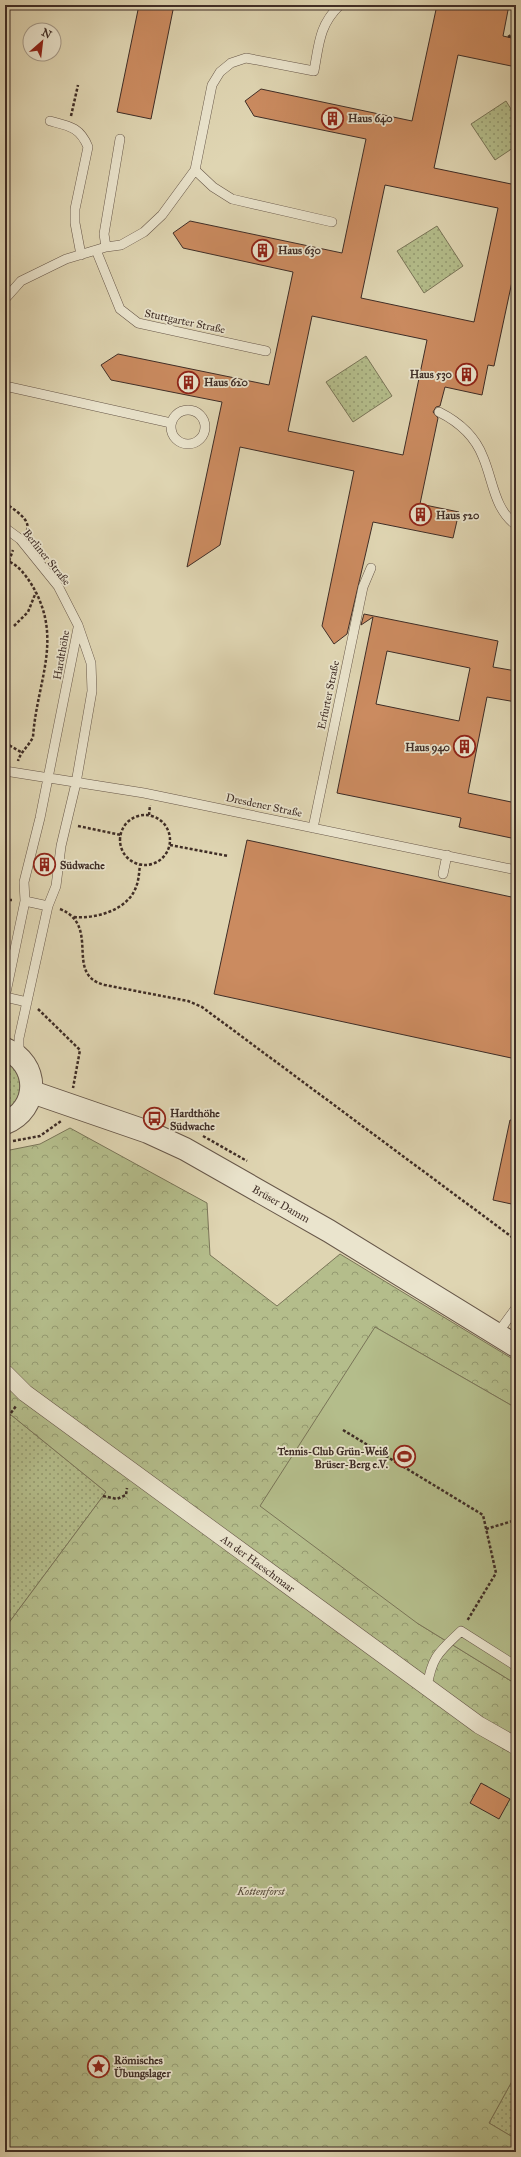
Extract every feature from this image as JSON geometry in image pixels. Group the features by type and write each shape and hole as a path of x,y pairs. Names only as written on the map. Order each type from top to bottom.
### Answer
{"street":[{"path":"5,1123 19,1116 28,1105 32,1092 32,1079 27,1067 12,1053"},
{"name":"Brüser Damm","path":"32,1092 148,1132 185,1149 329,1231 516,1346"},
{"name":"An der Haeschmaar","path":"5,1373 25,1393 426,1687 479,1725 516,1746"}],"lane":[{"path":"5,299 21,281 66,259 106,247 121,245 144,232 162,215 195,170 212,85 220,72 231,63 246,58 314,71 322,28 331,13 340,5"},
{"path":"50,121 78,130 85,139 88,147 75,209 75,223 81,255"},
{"path":"106,247 104,234 120,139"},
{"path":"195,170 213,186 232,199 332,222"},
{"name":"Stuttgarter Straße","path":"96,250 120,309 138,323 266,351"},
{"path":"5,386 171,423"},
{"path":"439,412 455,420 468,432 483,456 498,504 516,525"},
{"name":"Berliner Straße","path":"5,528 20,539 58,586 78,625"},
{"name":"Erfurter Straße","path":"314,828 363,587 371,568"},
{"name":"Hardthöhe","path":"5,997 25,901 24,882 48,778 74,652 78,625"},
{"name":"Hardthöhe","path":"12,1053 19,1038 48,906 56,886 61,846 76,783 92,691 91,663 78,625"},
{"name":"Dresdener Straße","path":"5,771 144,793 516,870"},
{"path":"443,874 447,855"},
{"path":"25,901 48,906"},
{"path":"5,997 27,1002"},
{"path":"496,1334 516,1308"},
{"path":"426,1687 432,1662 438,1653 461,1631 516,1666"}],"path":[{"path":"508,37 516,32"},
{"path":"69,127 78,85"},
{"path":"5,561 9,561 17,567 36,591 46,624 46,667 33,737 28,747 21,752 15,773"},
{"path":"14,626 28,612 36,591"},
{"path":"5,743 21,752"},
{"path":"146,814 161,820 170,832 170,845 166,855 158,862 140,865 126,856 120,845 122,831 133,818 146,814"},
{"path":"170,845 228,856"},
{"path":"74,917 88,917 104,913 124,903 137,886 140,865"},
{"path":"48,906 66,912 74,917 81,930 84,968 93,980 105,985 188,1001 202,1007 516,1240"},
{"path":"27,1002 35,1007 80,1050 72,1088"},
{"path":"342,1430 483,1515 496,1573 461,1631"},
{"path":"103,1496 117,1499 126,1495 132,1472"},
{"path":"486,1529 516,1520"}],"green space":[{"path":"506,101 516,117 516,146 495,160 471,124"},
{"path":"437,226 463,266 424,293 397,251"},
{"path":"366,356 392,396 353,422 326,382"},
{"path":"5,1061 12,1066 16,1072 20,1086 16,1100 5,1112"},
{"name":"Kottenforst","path":"70,1128 207,1203 210,1255 277,1306 340,1254 516,1361 516,1408 375,1327 417,1623 516,1684 516,2074 489,2123 516,2139 516,2152 5,2152 5,1628 106,1492 5,1410 5,1151 40,1144"},
{"name":"Tennis-Club Grün-Weiß Brüser-Berg e.V.","path":"375,1327 516,1408 516,1684 417,1623 260,1506"},
{"path":"5,1410 106,1492 5,1628"},
{"path":"516,2074 516,2139 489,2123"}],"building":[{"path":"139,5 174,5 151,119 117,112"},
{"path":"437,5 509,5 503,36 516,39 516,67 458,55 434,168 516,185 516,263 494,366 488,365 482,395 445,387 440,406 436,407 433,412 438,418 420,504 459,512 453,538 373,522 347,634 334,644 322,626 354,471 240,447 220,545 187,567 222,402 111,380 101,365 118,354 269,385 293,272 183,248 173,233 190,221 342,253 366,139 254,116 245,101 261,89 412,121","holes":["385,185 498,208 474,322 361,298","312,316 427,340 403,455 288,431"]},
{"name":"Haus 940","path":"364,614 498,641 493,667 516,671 516,702 487,697 468,793 516,803 516,839 459,827 461,818 337,793 373,617 361,625","holes":["387,651 470,668 459,721 376,704"]},
{"path":"247,840 516,898 516,1059 214,994"},
{"path":"510,1120 516,1120 516,1205 493,1200"},
{"path":"481,1783 510,1799 499,1819 470,1803"}],"place":[{"name":"Haus 640","path":"332,118"},
{"name":"Haus 630","path":"262,250"},
{"name":"Haus 530","path":"467,374"},
{"name":"Haus 620","path":"189,382"},
{"name":"Haus 520","path":"420,515"},
{"name":"Haus 940","path":"465,747"},
{"name":"Südwache","path":"45,865"},
{"name":"Hardthöhe Südwache","path":"154,1119"},
{"name":"Tennis-Club Grün-Weiß Brüser-Berg e.V.","path":"404,1457"},
{"name":"Römisches Übungslager","path":"98,2066"}]}
